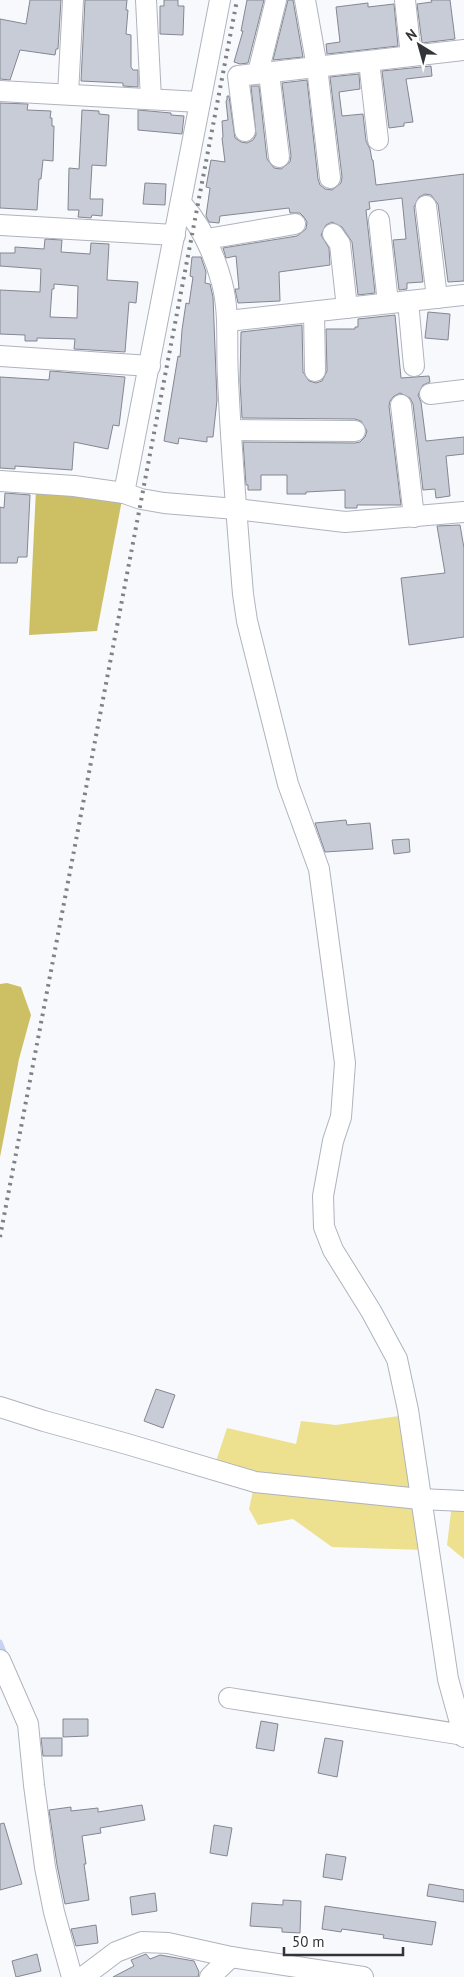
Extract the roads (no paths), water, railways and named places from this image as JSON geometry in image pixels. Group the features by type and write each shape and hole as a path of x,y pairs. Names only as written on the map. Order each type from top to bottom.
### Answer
{"street":[{"path":"68,94 72,0"},
{"path":"146,0 152,99"},
{"path":"124,493 220,0"},
{"path":"276,0 263,73 279,157"},
{"path":"305,0 317,67 330,178"},
{"path":"405,0 411,56"},
{"path":"244,131 238,76 464,50"},
{"path":"369,61 378,140"},
{"path":"0,91 200,102"},
{"path":"181,203 207,240 222,284 228,321 228,376 236,509 247,621 288,784 319,869 345,1063 341,1117 333,1141 323,1196 324,1227 333,1250 371,1311 397,1359 408,1410 448,1679 464,1736 229,1698"},
{"path":"426,206 437,298"},
{"path":"379,220 388,303"},
{"path":"207,240 295,224"},
{"path":"0,225 175,235"},
{"path":"333,234 340,244 347,308"},
{"path":"228,321 464,295"},
{"path":"408,301 414,366"},
{"path":"314,312 315,371"},
{"path":"0,356 150,366"},
{"path":"430,394 464,390"},
{"path":"401,405 414,517"},
{"path":"232,430 355,431"},
{"path":"0,481 74,486 124,493 164,503 236,509 345,522 464,512"},
{"path":"0,1407 44,1422 127,1444 254,1482 464,1501"},
{"path":"0,1660 28,1724 45,1867 54,1912 72,1977"},
{"path":"83,1977 116,1952 142,1942 168,1943 296,1972 363,1977"},
{"path":"210,1977 230,1957"}],"waterway":[{"path":"0,1642 6,1657"}],"railway":[{"path":"0,1237 237,0"}]}
